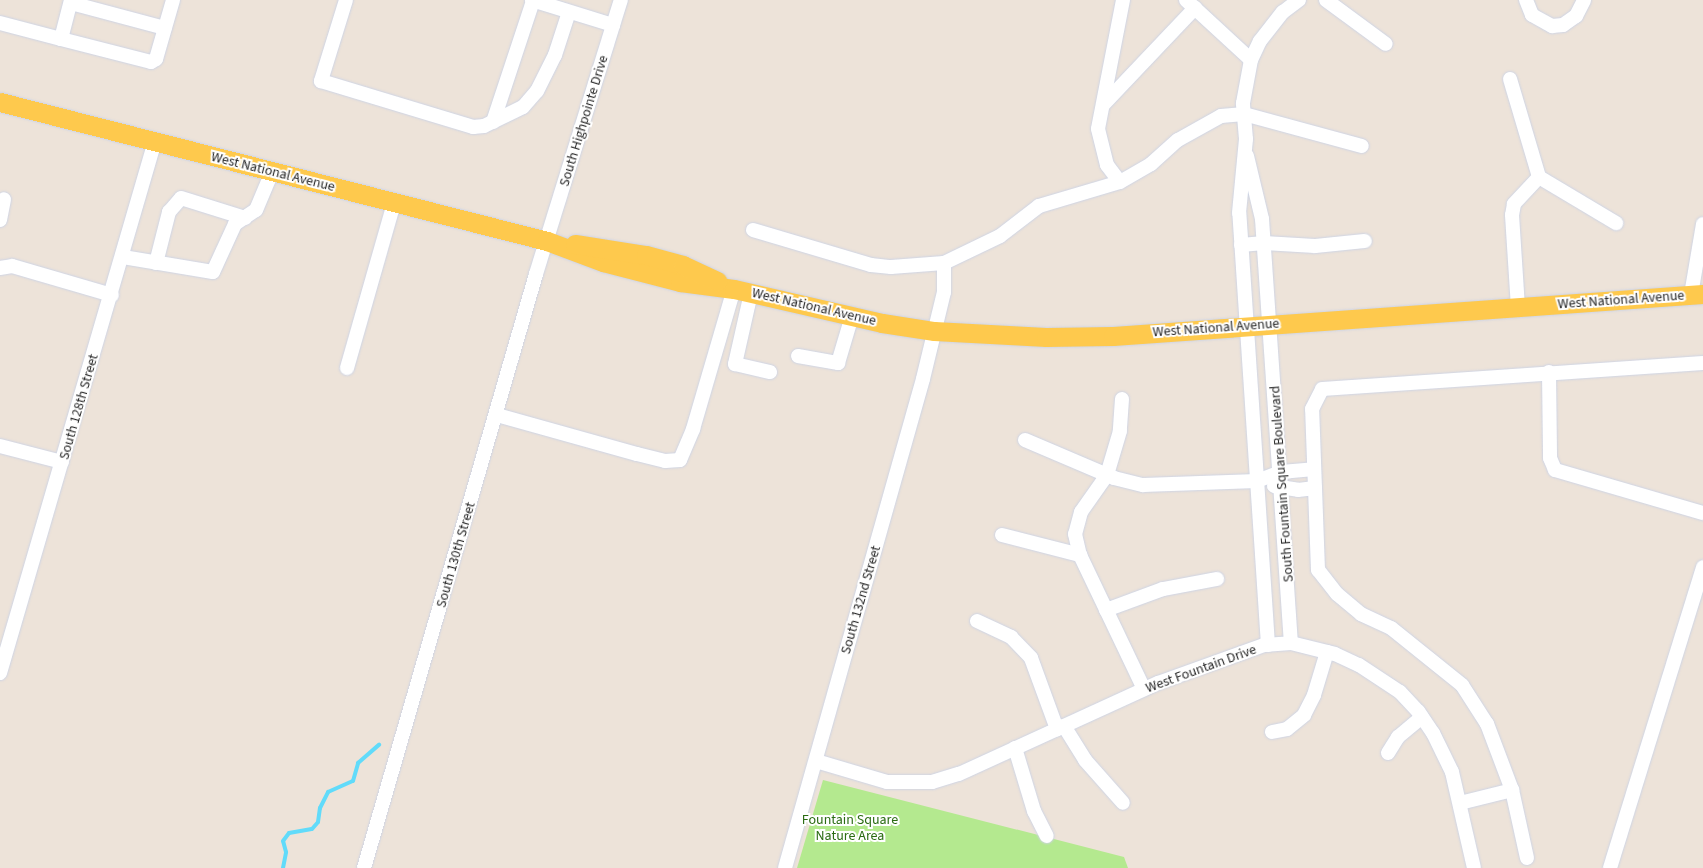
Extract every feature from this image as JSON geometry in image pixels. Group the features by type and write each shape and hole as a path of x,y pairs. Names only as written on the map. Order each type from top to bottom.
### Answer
{"main road":[{"name":"West National Avenue","path":"0,102 546,242 608,247 646,255 683,266 742,291 852,316 934,331 1046,337 1271,324 1697,295"}],"street":[{"path":"0,23 152,62 156,59 173,0"},
{"path":"346,0 321,81 473,127 493,122 523,107 537,91 553,62 569,12"},
{"path":"493,122 533,0 613,25"},
{"name":"South Highpointe Drive","path":"546,242 621,0"},
{"path":"1120,182 1107,165 1100,146 1098,129 1123,0"},
{"path":"1246,153 1245,82 1251,60 1270,26 1299,0"},
{"path":"1326,0 1386,44"},
{"path":"1526,0 1532,15 1541,22 1552,26 1563,25 1576,16 1584,0"},
{"path":"61,39 71,1 165,28"},
{"path":"1103,106 1190,4 1251,60"},
{"path":"1510,79 1538,177 1616,223"},
{"path":"753,230 871,265 891,267 944,263 993,240 1039,206 1120,182 1151,164 1178,140 1221,116 1244,114 1362,146"},
{"name":"South 128th Street","path":"0,673 112,296 155,142"},
{"name":"South Fountain Square Boulevard","path":"1246,153 1260,210 1264,243 1281,472 1291,643"},
{"name":"South Fountain Square Boulevard","path":"1246,153 1240,198 1241,245 1268,644"},
{"path":"123,257 213,272 235,224 256,210 272,172"},
{"path":"1518,307 1512,215 1514,204 1538,177"},
{"path":"156,263 168,212 181,198 245,218"},
{"path":"0,220 4,199"},
{"path":"347,368 394,203"},
{"path":"1697,295 1703,224"},
{"path":"1241,245 1264,243 1315,246 1365,240"},
{"name":"South 130th Street","path":"364,868 546,242"},
{"name":"South 132nd Street","path":"785,868 934,331 944,292 944,263"},
{"path":"0,268 12,266 112,296"},
{"path":"742,291 735,364 770,372"},
{"path":"497,415 665,461 680,460 693,429 742,291"},
{"path":"798,356 838,363 852,316"},
{"path":"1527,858 1512,790 1487,724 1462,685 1391,628 1361,614 1337,594 1318,570 1312,409 1322,389 1549,372 1703,363"},
{"path":"1549,372 1550,458 1555,470 1703,513"},
{"path":"1122,399 1120,430 1107,475 1081,512 1075,534 1080,555 1144,689"},
{"path":"1024,440 1107,475 1143,485 1257,480 1281,472 1314,469"},
{"path":"0,446 62,462"},
{"path":"1257,480 1282,488 1315,488"},
{"path":"1002,535 1080,555"},
{"path":"1610,868 1703,567"},
{"path":"1106,610 1163,589 1217,579"},
{"path":"977,620 1011,637 1031,658 1061,727 1086,760 1123,802"},
{"name":"West Fountain Drive","path":"816,761 887,782 911,784 949,777 1144,689 1268,644 1291,643 1328,652 1382,678 1422,717 1446,756 1460,803 1474,868"},
{"path":"1272,732 1287,729 1304,714 1314,696 1328,652"},
{"path":"1388,753 1398,737 1422,717"},
{"path":"1015,748 1034,811 1047,836"},
{"path":"1460,803 1512,790"}],"green space":[{"name":"Fountain Square Nature Area","path":"823,780 1124,857 1128,868 797,868"}],"waterway":[{"path":"283,868 286,852 283,841 289,833 312,829 318,822 320,808 328,792 353,781 358,763 379,745"}]}
